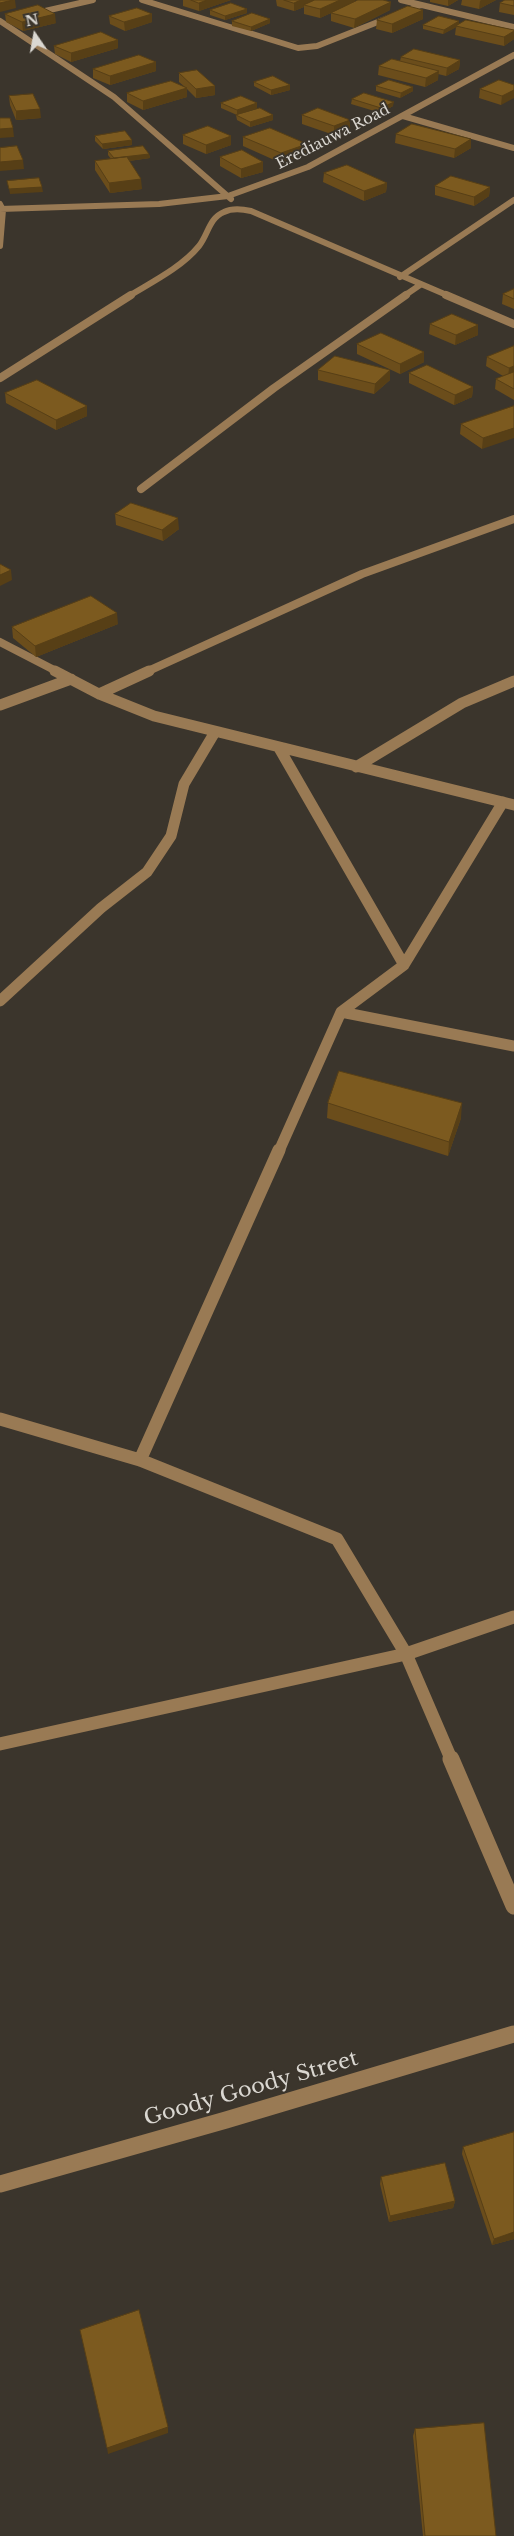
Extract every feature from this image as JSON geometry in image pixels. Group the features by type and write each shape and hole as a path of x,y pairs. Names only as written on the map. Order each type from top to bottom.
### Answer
{"street":[{"path":"29,15 93,0"},
{"path":"142,0 298,48 316,46 421,5"},
{"path":"401,0 514,27"},
{"path":"1,21 10,19"},
{"path":"1,21 114,98 240,208"},
{"name":"Erediauwa Road","path":"1,208 158,204 228,196 308,167 503,65 514,55"},
{"path":"404,116 514,148"},
{"path":"400,277 514,200"},
{"path":"0,246 1,208"},
{"path":"0,378 172,269 199,246 213,220 224,212 240,208 251,211 400,277 514,324"},
{"path":"141,489 274,388 420,285"},
{"path":"99,694 362,574 514,519"},
{"path":"0,642 99,694 154,716 509,804 404,965 341,1012 140,1460"},
{"path":"0,705 71,679"},
{"path":"356,767 462,703 514,681"},
{"path":"0,1001 101,908 147,872 171,836 184,784 215,732"},
{"path":"279,748 404,965"},
{"path":"341,1012 514,1046"},
{"path":"0,1419 140,1460 337,1539 406,1654 514,1906"},
{"path":"0,1744 406,1654 514,1617"},
{"name":"Goody Goody Street","path":"0,2184 226,2120 514,2034"}],"building":[{"path":"0,0 13,0 0,3"},
{"path":"191,0 207,0 199,3"},
{"path":"284,0 301,0 294,3"},
{"path":"315,0 340,0 320,9 304,5"},
{"path":"358,0 383,0 391,2 355,19 331,13"},
{"path":"505,0 514,0 514,6 500,3"},
{"path":"231,3 247,9 225,16 210,10"},
{"path":"38,5 55,14 22,22 5,14"},
{"path":"408,6 423,10 392,24 377,20"},
{"path":"137,8 152,14 124,22 109,16"},
{"path":"252,13 270,19 251,27 232,21"},
{"path":"439,16 459,21 444,30 423,25"},
{"path":"466,20 514,31 504,37 456,26"},
{"path":"101,32 118,40 71,53 54,46"},
{"path":"414,49 460,60 447,68 401,57"},
{"path":"139,55 156,62 110,76 93,69"},
{"path":"392,59 439,71 426,78 379,66"},
{"path":"197,70 215,86 196,89 179,73"},
{"path":"273,76 290,85 271,90 254,82"},
{"path":"389,80 413,87 401,93 376,86"},
{"path":"499,80 514,85 514,90 502,96 480,89"},
{"path":"171,81 187,88 143,101 127,93"},
{"path":"364,93 394,102 381,108 352,99"},
{"path":"33,94 40,109 16,111 9,96"},
{"path":"241,96 257,103 237,110 221,103"},
{"path":"260,108 273,115 250,122 236,115"},
{"path":"318,108 350,120 334,126 302,115"},
{"path":"0,118 10,118 13,128 0,129"},
{"path":"412,124 471,139 455,149 396,134"},
{"path":"208,126 231,136 206,145 183,135"},
{"path":"270,128 307,144 281,153 243,137"},
{"path":"125,131 132,140 102,144 95,136"},
{"path":"17,146 23,160 0,162 0,148"},
{"path":"143,146 149,154 114,158 108,151"},
{"path":"242,150 263,162 241,169 220,157"},
{"path":"127,157 141,179 109,183 95,161"},
{"path":"347,165 387,183 364,191 324,173"},
{"path":"451,176 490,187 474,197 435,186"},
{"path":"39,178 42,187 9,189 7,181"},
{"path":"514,289 514,299 503,294"},
{"path":"452,314 478,325 456,335 430,324"},
{"path":"381,333 424,352 400,364 357,344"},
{"path":"514,346 514,366 509,368 487,357"},
{"path":"335,356 390,370 375,384 318,370"},
{"path":"427,365 473,387 455,395 409,373"},
{"path":"514,372 514,389 496,379"},
{"path":"37,380 87,406 56,420 5,393"},
{"path":"514,406 514,428 483,438 461,424"},
{"path":"131,503 178,518 162,530 115,514"},
{"path":"0,564 11,570 0,575"},
{"path":"91,596 117,613 35,646 12,627"},
{"path":"339,1071 462,1103 449,1142 328,1103"},
{"path":"514,2132 514,2232 494,2239 463,2147"},
{"path":"445,2163 455,2201 390,2216 381,2177"},
{"path":"139,2310 168,2427 107,2448 80,2330"},
{"path":"484,2423 496,2536 425,2536 415,2429"}]}
